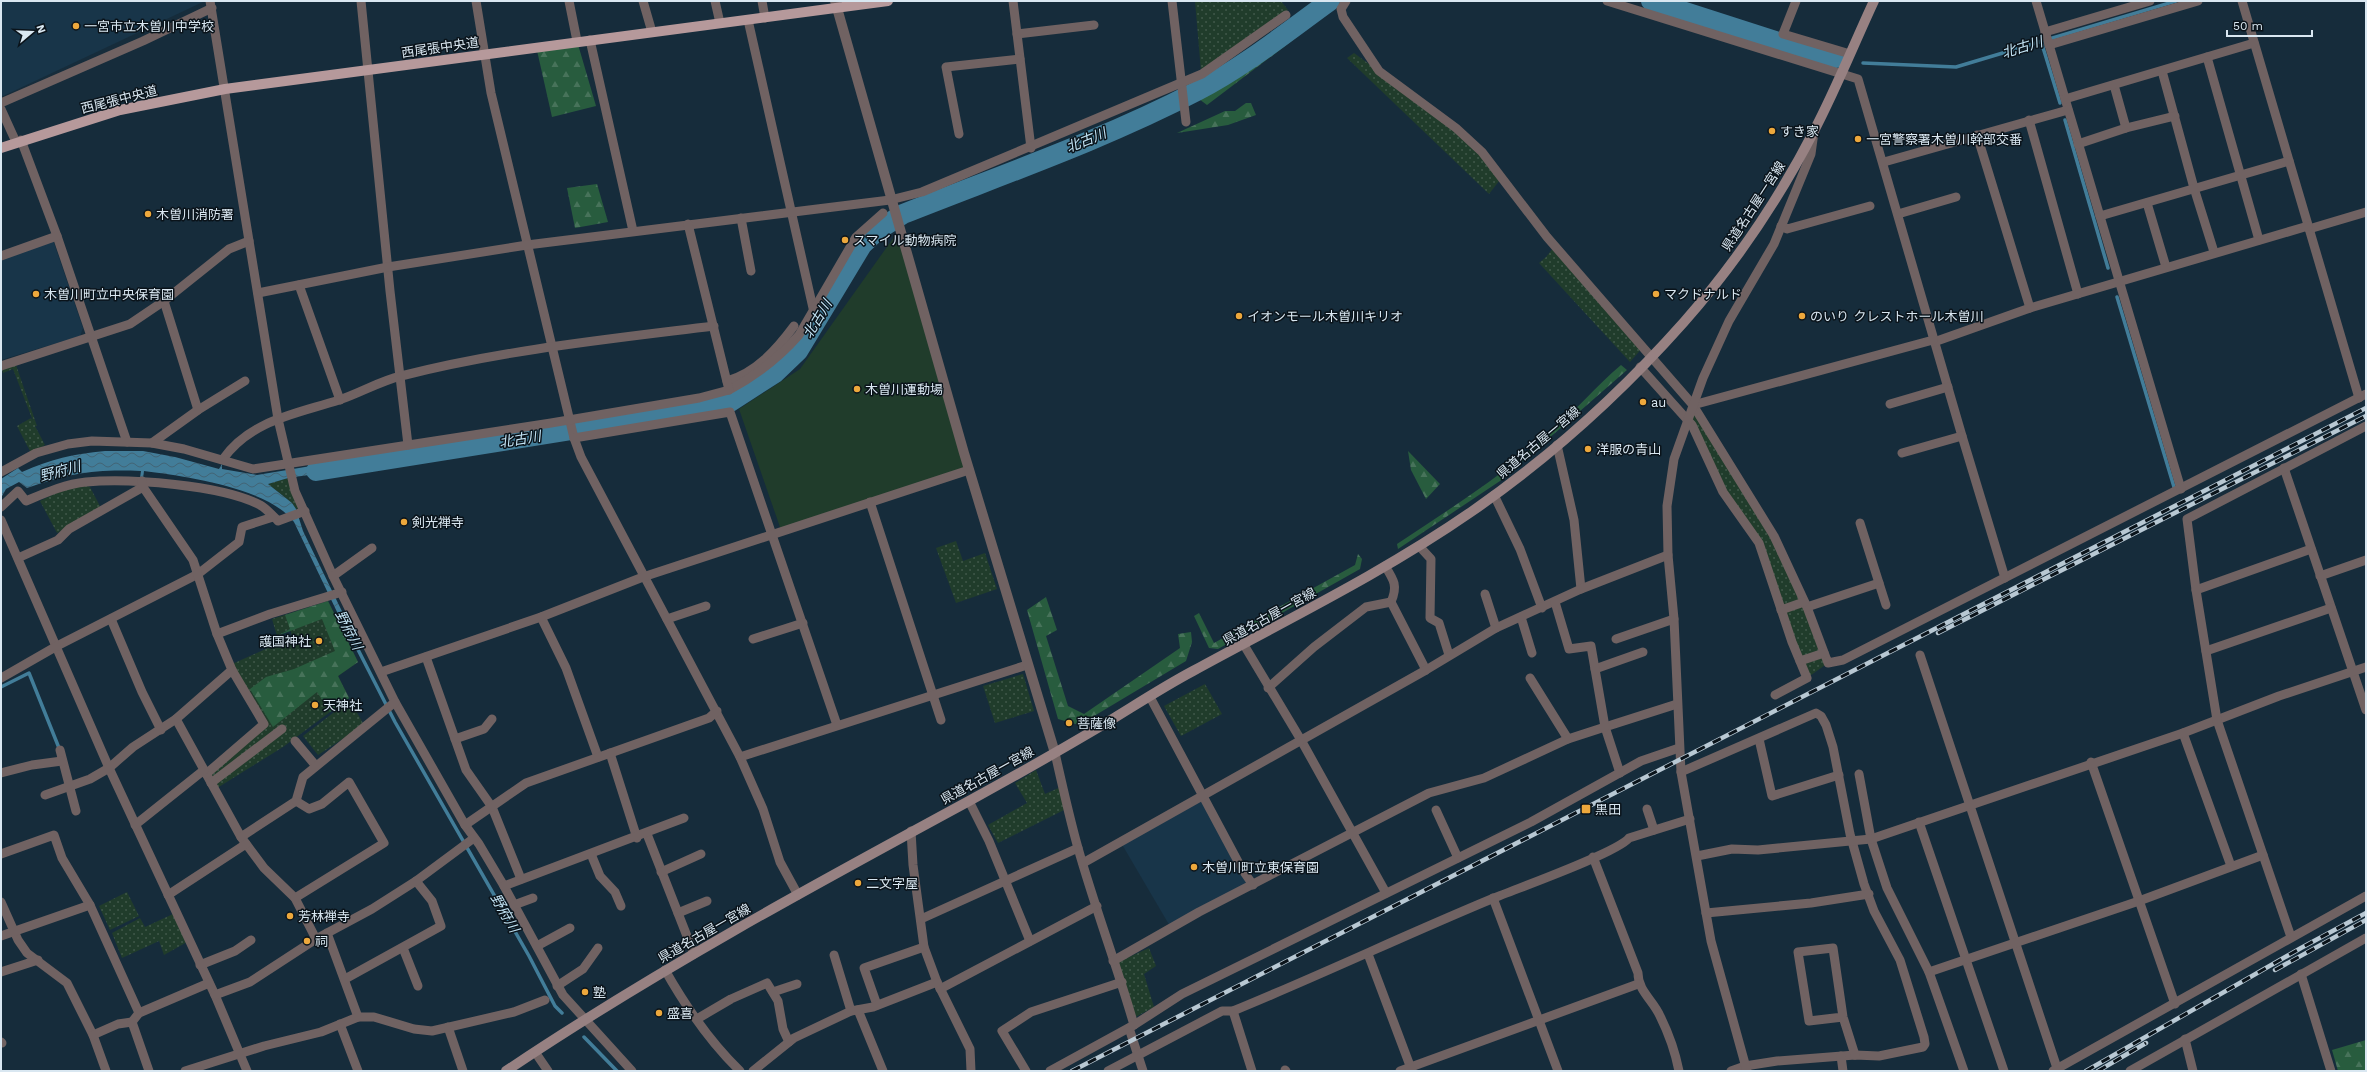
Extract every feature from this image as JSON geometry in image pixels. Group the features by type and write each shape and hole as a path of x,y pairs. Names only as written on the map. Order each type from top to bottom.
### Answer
{"main road":[{"name":"西尾張中央道","path":"1,148 18,141 120,110 225,89 484,53 765,18 836,5 888,1"},
{"name":"県道名古屋一宮線","path":"506,1071 584,1019 665,970 911,831 969,801 1055,753 1192,672 1244,645 1385,566 1419,546 1494,496 1557,445 1612,397 1684,321 1737,255 1763,218 1814,130 1842,74 1874,1"}],"street":[{"path":"361,1 408,445"},
{"path":"476,1 491,93 573,436 581,457 643,577 717,711 740,757 763,809 780,862 798,895"},
{"path":"569,1 577,41"},
{"path":"643,1 652,32"},
{"path":"716,1 720,23"},
{"path":"762,1 765,18"},
{"path":"1013,1 1031,148"},
{"path":"1172,1 1186,122"},
{"path":"1346,1 1341,9 1343,17 1379,72 1456,128 1482,152 1547,237 1693,405 1774,536 1806,605 1828,663 1838,662 2362,396 2309,228 2242,1"},
{"path":"1607,1 1858,79 1884,162 1934,341 2005,578"},
{"path":"1796,1 1783,34 1850,54"},
{"path":"2036,1 2181,489"},
{"path":"2046,33 2150,1"},
{"path":"2049,45 2198,1"},
{"path":"1,103 143,41 211,5 278,419 288,466 302,512 340,593 381,672 390,706 465,825 472,840 504,886 557,986 584,1019 632,1071"},
{"path":"836,5 899,230 969,470 1027,665 1055,753 1078,848 1113,961 1122,982 1131,1027 1143,1071"},
{"path":"258,294 388,267 527,245 688,224 891,201 922,192 1182,85 1202,74 1286,15"},
{"path":"748,20 813,308"},
{"path":"1017,34 1094,25"},
{"path":"590,40 633,231"},
{"path":"2065,100 2254,43"},
{"path":"2207,57 2259,240"},
{"path":"959,134 946,67 1020,59"},
{"path":"2162,71 2194,188 2214,252"},
{"path":"2114,85 2126,128"},
{"path":"1,110 18,141 57,236 127,442"},
{"path":"1884,162 2068,110"},
{"path":"2078,144 2126,128 2175,116"},
{"path":"2029,120 2078,294"},
{"path":"1746,1068 1722,983 1706,913 1681,772 1674,619 1668,555 1667,506 1674,459 1709,361 1729,320 1760,270 1781,226 1811,154 1814,130"},
{"path":"1977,135 2030,308"},
{"path":"2100,216 2289,161"},
{"path":"1898,214 1956,197"},
{"path":"2147,203 2166,267"},
{"path":"1781,226 1787,229 1870,206"},
{"path":"1693,405 1934,341 2030,308 2120,282 2214,252 2366,212"},
{"path":"1,472 26,457 68,444 92,441 152,443 224,459 253,469 288,466 699,398 754,377 782,353 799,335 813,308 856,237 883,213"},
{"path":"740,218 752,271"},
{"path":"688,224 728,386"},
{"path":"1,256 57,236"},
{"path":"1,366 130,324 164,301 229,249 249,241"},
{"path":"299,285 340,400"},
{"path":"164,301 198,410"},
{"path":"224,459 231,449 256,428 278,419 340,400 400,376 552,346 714,326"},
{"path":"728,386 760,364 782,342 794,326"},
{"path":"1640,367 1692,425 1723,492 1759,543 1781,610 1806,678 1775,695"},
{"path":"152,443 198,410 245,380"},
{"path":"1890,404 1948,387"},
{"path":"573,436 730,412 773,533 837,724"},
{"path":"2291,937 2216,720 2196,590 2187,519 2366,426"},
{"path":"1902,453 1962,436"},
{"path":"1557,445 1574,520 1581,589"},
{"path":"2284,468 2366,710"},
{"path":"381,672 541,617 643,577 773,533 969,470"},
{"path":"1,507 18,491 26,502 60,487 85,482 193,488 236,497 261,506 278,521 302,512"},
{"path":"18,558 58,540 69,529 142,484"},
{"path":"135,825 205,772 264,724 232,670 217,634 193,560 142,484"},
{"path":"1494,496 1520,549 1542,608"},
{"path":"870,502 941,720"},
{"path":"1,678 57,646 198,574 239,542 242,527 273,517"},
{"path":"1,520 109,768 215,995 246,1071"},
{"path":"1860,523 1886,605"},
{"path":"1759,543 1774,536"},
{"path":"1419,546 1431,559 1430,618 1438,623 1449,655"},
{"path":"333,576 372,548"},
{"path":"2196,590 2311,549"},
{"path":"1083,863 1426,670 1496,628 1581,589 1668,555"},
{"path":"2320,576 2366,560"},
{"path":"1385,566 1393,578 1396,590 1391,602 1426,670"},
{"path":"1781,610 1806,605 1878,583"},
{"path":"217,634 270,614 340,593"},
{"path":"1485,594 1496,628"},
{"path":"1268,688 1314,647 1366,607 1391,602"},
{"path":"1555,602 1569,649 1591,646 1605,727 1620,773"},
{"path":"667,619 706,606"},
{"path":"2206,651 2331,608"},
{"path":"541,617 566,668 598,758"},
{"path":"1520,617 1532,653"},
{"path":"111,619 142,692 161,730"},
{"path":"1616,639 1674,619"},
{"path":"753,639 803,623"},
{"path":"1244,645 1268,688 1301,740 1386,893"},
{"path":"1595,669 1643,652"},
{"path":"1800,661 1824,653"},
{"path":"1920,655 2016,944 2055,1070 2366,896"},
{"path":"426,657 466,770 492,807 521,879"},
{"path":"740,757 837,724 1027,665"},
{"path":"1697,856 1732,849 1758,850 1871,839 2091,762 2183,733 2366,667"},
{"path":"45,795 90,779 109,768 133,747 176,719 232,670"},
{"path":"1530,678 1568,740"},
{"path":"1150,697 1242,870 1253,885"},
{"path":"1113,961 1253,885 1429,793 1484,778 1568,740 1677,704"},
{"path":"168,895 244,841 296,801 303,777 390,706"},
{"path":"465,825 526,783 709,718 717,711"},
{"path":"1681,772 1816,712 1821,716 1826,725 1839,775 1852,842 1874,910 1904,972 1925,1044 1923,1047 1879,1056 1855,1055 1777,1061 1731,1071"},
{"path":"176,719 244,841 264,868 295,898 316,939"},
{"path":"456,739 484,729 492,719"},
{"path":"211,783 282,729"},
{"path":"2183,733 2231,866"},
{"path":"1759,738 1772,796 1839,775"},
{"path":"294,741 316,766"},
{"path":"1050,1071 1131,1027 1182,994 1531,822 1641,761 1679,748"},
{"path":"60,750 76,812"},
{"path":"610,753 637,838"},
{"path":"1,773 32,765 62,761"},
{"path":"2091,762 2175,1004"},
{"path":"1859,774 1871,839 1887,888 1929,972 1964,1071"},
{"path":"295,898 384,843 349,782 322,804 309,809 296,801"},
{"path":"969,801 989,841 1030,941"},
{"path":"1647,809 1654,830"},
{"path":"1436,810 1458,858"},
{"path":"504,886 637,838 684,818"},
{"path":"1108,1071 1222,1011 1233,1011 1368,954 1493,898 1594,857 1625,843 1629,838 1690,819"},
{"path":"1919,822 2004,1071"},
{"path":"911,831 913,865 924,947 939,985 970,1049 971,1071"},
{"path":"647,834 694,954"},
{"path":"1,854 54,836 62,858 90,905 139,1013"},
{"path":"215,995 250,982 316,939 416,881 472,840"},
{"path":"921,919 1078,848"},
{"path":"591,854 600,876 615,892 620,906"},
{"path":"661,872 702,854"},
{"path":"1929,972 1966,961 2139,901 2263,855"},
{"path":"1594,857 1638,973 1638,984 1660,1014 1674,1045 1679,1071"},
{"path":"345,979 441,926 432,901 416,881"},
{"path":"1706,913 1811,903 1869,894"},
{"path":"514,905 533,898"},
{"path":"1493,898 1558,1071"},
{"path":"678,913 707,901"},
{"path":"1,902 14,932 27,952 66,983 93,1035 106,1071"},
{"path":"1,936 90,905"},
{"path":"753,1071 789,1042 855,1010 877,1005 939,985 1030,941 1097,906"},
{"path":"537,946 570,928"},
{"path":"327,933 358,1017"},
{"path":"2130,1071 2366,938"},
{"path":"200,965 234,951 251,940"},
{"path":"877,1005 864,968 924,947"},
{"path":"403,948 418,986"},
{"path":"557,986 583,969 598,948"},
{"path":"1843,1017 1809,1021 1798,952 1834,948 1843,1017 1855,1055"},
{"path":"1368,954 1411,1069"},
{"path":"834,955 855,1010 883,1071"},
{"path":"1,972 38,960"},
{"path":"665,970 715,1044 740,1071"},
{"path":"2301,974 2331,1071"},
{"path":"1026,1071 1002,1031 1031,1012 1122,982"},
{"path":"93,1035 118,1024 132,1022 139,1013 209,983"},
{"path":"697,1019 732,999 767,983 778,1001 783,1029 789,1042"},
{"path":"773,992 796,984"},
{"path":"1400,1071 1411,1069 1538,1020 1638,984"},
{"path":"185,1071 240,1055 264,1046 315,1034 358,1017 374,1017 414,1029 432,1031 514,1012 545,1000"},
{"path":"1233,1011 1252,1071"},
{"path":"132,1022 149,1071"},
{"path":"340,1024 358,1071"},
{"path":"448,1027 463,1071"},
{"path":"2185,1039 2193,1071"},
{"path":"535,1052 548,1071"},
{"path":"1841,1056 1843,1071"}],"shaded area":[{"name":"一宮市立木曽川中学校","path":"1,1 205,1 1,97"},
{"name":"木曽川町立中央保育園","path":"53,240 83,328 80,336 1,360 1,259"},
{"path":"1203,795 1253,885 1171,928 1120,841"}],"green space":[{"path":"1195,1 1281,1 1288,10 1201,71"},
{"path":"1289,36 1293,40 1207,105 1199,99 1259,59"},
{"path":"577,41 596,106 552,117 536,46"},
{"path":"1354,53 1456,128 1503,176 1489,194 1347,58"},
{"path":"1246,103 1251,103 1256,115 1228,125 1177,133 1225,111 1235,111"},
{"path":"597,184 608,222 575,228 567,188"},
{"name":"木曽川運動場","path":"899,230 969,470 781,530 739,409 800,369"},
{"path":"1553,248 1644,346 1630,362 1539,263"},
{"path":"16,365 37,426 35,426 45,445 31,453 17,426 31,418 33,421 13,369 3,373 2,370"},
{"path":"1621,365 1627,370 1500,481 1398,549 1397,544 1476,491 1533,448 1560,425 1603,381"},
{"path":"1693,405 1774,536 1828,663 1807,678 1759,543 1731,504 1692,425"},
{"path":"1408,451 1440,484 1426,499 1411,470"},
{"path":"288,478 300,508 296,509 292,503 268,484"},
{"path":"84,485 90,487 102,510 57,533 40,501 60,491"},
{"path":"956,541 963,561 985,553 997,589 956,603 936,548"},
{"path":"1358,554 1362,559 1360,569 1218,649 1209,648 1194,616 1199,613 1214,643 1355,565"},
{"path":"1046,597 1057,630 1046,636 1068,706 1084,714 1180,648 1178,634 1191,632 1192,642 1186,661 1079,725 1058,719 1027,610"},
{"path":"328,601 358,662 338,676 349,698 283,747 214,790 206,774 264,724 230,665 292,637 290,629 277,636 272,619"},
{"path":"328,601 358,662 338,676 349,698 330,712 317,692 273,727 250,689 266,677 294,669 335,651 322,619 277,636 290,629 285,615"},
{"path":"1023,674 1034,711 995,723 983,686"},
{"path":"1205,684 1222,714 1181,736 1164,706"},
{"path":"350,700 364,725 318,755 303,736"},
{"path":"1036,770 1045,794 1063,786 1068,808 998,843 988,825 1027,803 1015,783"},
{"path":"127,892 139,916 110,930 99,906"},
{"path":"173,914 187,942 164,955 159,941 122,958 112,933 140,918 145,927"},
{"path":"1149,948 1156,966 1144,974 1154,1007 1132,1019 1114,964"},
{"path":"2366,1040 2366,1071 2338,1071 2332,1050"}],"water":[{"path":"105,451 143,451 175,457 219,469 222,464 222,469 257,475 341,461 343,470 288,478 268,484 292,503 296,509 303,531 353,634 349,637 294,522 282,510 266,500 246,492 181,476 144,471 143,479 140,478 141,471 110,471 83,473 27,488 19,482 6,489 1,498 1,479 18,468 22,472 62,458"}],"waterway":[{"name":"北古川","path":"316,471 703,409 730,402 775,373 798,351 862,245 878,230 903,214 1089,141 1161,109 1197,91 1249,60 1330,1"},
{"name":"北古川","path":"1651,1 1816,54 1836,58"},
{"name":"北古川","path":"1863,63 1956,67 2176,1"},
{"path":"2041,41 2060,103"},
{"path":"2065,120 2108,268"},
{"path":"2117,297 2174,487"},
{"name":"野府川","path":"349,632 395,722 529,956 555,1006 562,1013"},
{"path":"1,687 29,673 59,748"},
{"name":"野府川","path":"584,1037 617,1071"}],"railway":[{"path":"1072,1071 2366,408"},
{"path":"1938,633 2366,416"},
{"path":"2086,1071 2301,948 2366,913"},
{"path":"2275,970 2366,920"},
{"path":"2098,1071 2146,1043"}],"place":[{"name":"一宮市立木曽川中学校","path":"76,26"},
{"name":"すき家","path":"1772,131"},
{"name":"一宮警察署木曽川幹部交番","path":"1858,139"},
{"name":"木曽川消防署","path":"148,214"},
{"name":"スマイル動物病院","path":"845,240"},
{"name":"木曽川町立中央保育園","path":"36,294"},
{"name":"マクドナルド","path":"1656,294"},
{"name":"イオンモール木曽川キリオ","path":"1239,316"},
{"name":"のいり クレストホール木曽川","path":"1802,316"},
{"name":"木曽川運動場","path":"857,389"},
{"name":"au","path":"1643,402"},
{"name":"洋服の青山","path":"1588,449"},
{"name":"剣光禅寺","path":"404,522"},
{"name":"護国神社","path":"319,641"},
{"name":"天神社","path":"315,705"},
{"name":"菩薩像","path":"1069,723"},
{"name":"黒田","path":"1586,809"},
{"name":"木曽川町立東保育園","path":"1194,867"},
{"name":"二文字屋","path":"858,883"},
{"name":"芳林禅寺","path":"290,916"},
{"name":"祠","path":"307,941"},
{"name":"塾","path":"585,992"},
{"name":"盛喜","path":"659,1013"}]}
